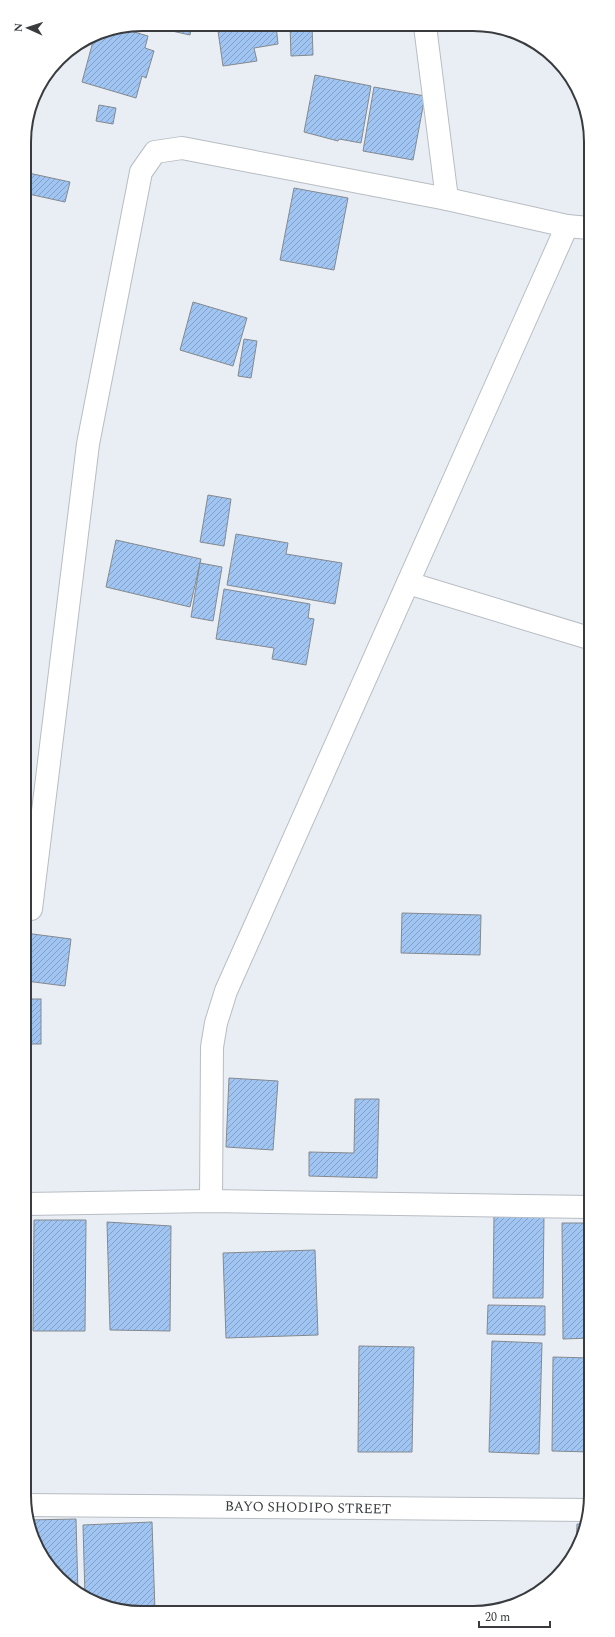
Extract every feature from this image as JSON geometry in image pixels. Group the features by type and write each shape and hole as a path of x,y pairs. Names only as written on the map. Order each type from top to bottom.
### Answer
{"street":[{"path":"426,31 447,199"},
{"path":"32,909 88,444 141,172 154,152 182,148 447,199 567,226 584,228"},
{"path":"211,1201 212,1048 216,1023 226,991 567,226"},
{"path":"408,583 584,636"},
{"path":"31,1204 211,1201 584,1207"},
{"name":"BAYO SHODIPO STREET","path":"31,1505 583,1510"}],"building":[{"path":"132,31 148,36 145,48 154,51 146,78 142,76 136,98 82,82 93,42 120,33"},
{"path":"172,31 191,31 190,35"},
{"path":"218,31 277,31 278,44 254,48 257,61 223,66"},
{"path":"290,31 312,31 313,55 291,56"},
{"path":"315,75 371,86 361,143 339,139 338,141 304,132"},
{"path":"374,87 425,96 413,160 363,151"},
{"path":"99,105 116,108 113,124 96,121"},
{"path":"31,174 70,182 65,202 31,195"},
{"path":"294,188 348,198 334,270 280,260"},
{"path":"193,302 247,318 233,366 180,350"},
{"path":"244,339 257,341 251,378 238,376"},
{"path":"208,495 231,499 224,546 200,542"},
{"path":"236,534 288,543 286,554 342,563 335,604 227,585"},
{"path":"116,540 201,559 190,607 106,587"},
{"path":"200,563 222,567 213,621 191,617"},
{"path":"224,589 310,604 308,618 314,619 306,665 272,659 274,648 216,639"},
{"path":"402,913 481,915 480,955 401,953"},
{"path":"31,934 71,939 65,986 31,982"},
{"path":"31,999 41,999 41,1044 31,1044"},
{"path":"229,1078 278,1081 273,1150 226,1147"},
{"path":"355,1099 379,1099 377,1178 309,1176 309,1152 354,1153"},
{"path":"494,1215 544,1215 543,1298 493,1298"},
{"path":"34,1220 86,1220 85,1331 33,1331"},
{"path":"107,1222 171,1226 170,1331 110,1330"},
{"path":"562,1223 584,1223 584,1338 563,1339"},
{"path":"315,1250 318,1335 226,1338 223,1253"},
{"path":"488,1305 545,1306 545,1335 487,1334"},
{"path":"492,1341 542,1343 539,1454 489,1452"},
{"path":"359,1346 414,1347 412,1452 358,1452"},
{"path":"553,1357 584,1358 584,1452 552,1451"},
{"path":"76,1519 78,1586 63,1574 54,1563 42,1544 34,1520"},
{"path":"152,1522 155,1606 120,1604 99,1598 85,1590 83,1525"},
{"path":"577,1524 580,1524 578,1531 577,1536"}]}
